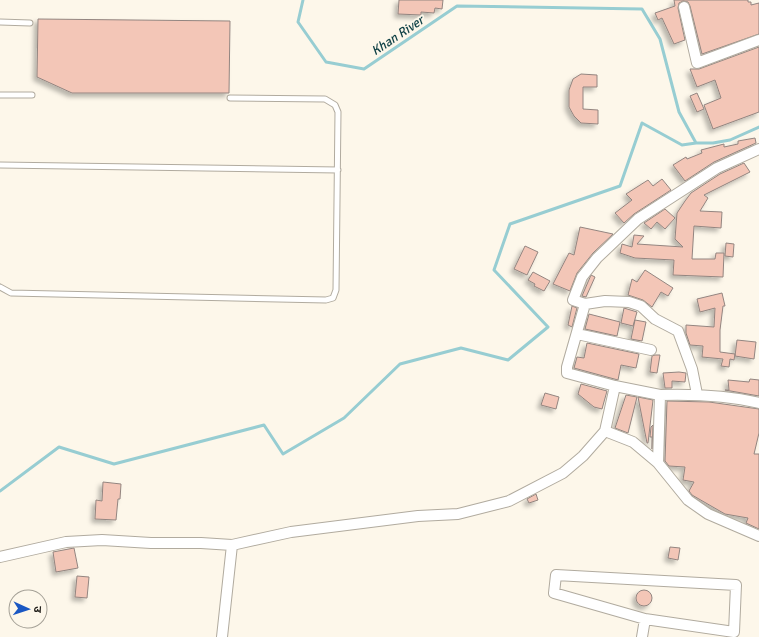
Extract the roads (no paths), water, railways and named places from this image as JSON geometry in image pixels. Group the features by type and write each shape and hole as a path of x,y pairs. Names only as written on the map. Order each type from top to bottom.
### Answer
{"street":[{"path":"684,7 697,63 759,40"},
{"path":"697,394 692,369 678,331 655,319 641,306 629,302 605,301 586,304 574,300 582,277 597,258 638,219 717,168 759,149"},
{"path":"586,304 567,367 567,373 615,386 660,395 697,394 737,397 759,403"},
{"path":"577,334 651,350"},
{"path":"0,557 66,542 102,540 151,543 201,543 232,546 291,532 418,516 458,514 509,501 564,473 583,456 605,431 615,386"},
{"path":"658,463 660,395"},
{"path":"605,431 633,442 658,463 688,500 708,514 759,536"},
{"path":"222,637 232,546"},
{"path":"556,575 736,585 734,632 645,619 554,593 556,575"},
{"path":"642,637 645,619"}],"lane":[{"path":"0,22 30,23"},
{"path":"0,95 32,95"},
{"path":"0,287 11,293 326,300 333,298 336,290 338,170 338,112 335,105 325,100 314,98 230,98"},
{"path":"0,165 338,170"}],"waterway":[{"name":"Khan River","path":"303,0 298,22 326,62 364,69 457,6 642,9 660,39 679,112 696,143"},
{"path":"0,491 59,447 114,464 264,425 283,454 344,418 400,364 461,348 508,360 548,327 494,270 510,224 620,186 642,123 682,145 713,143 730,140 759,127"}]}
